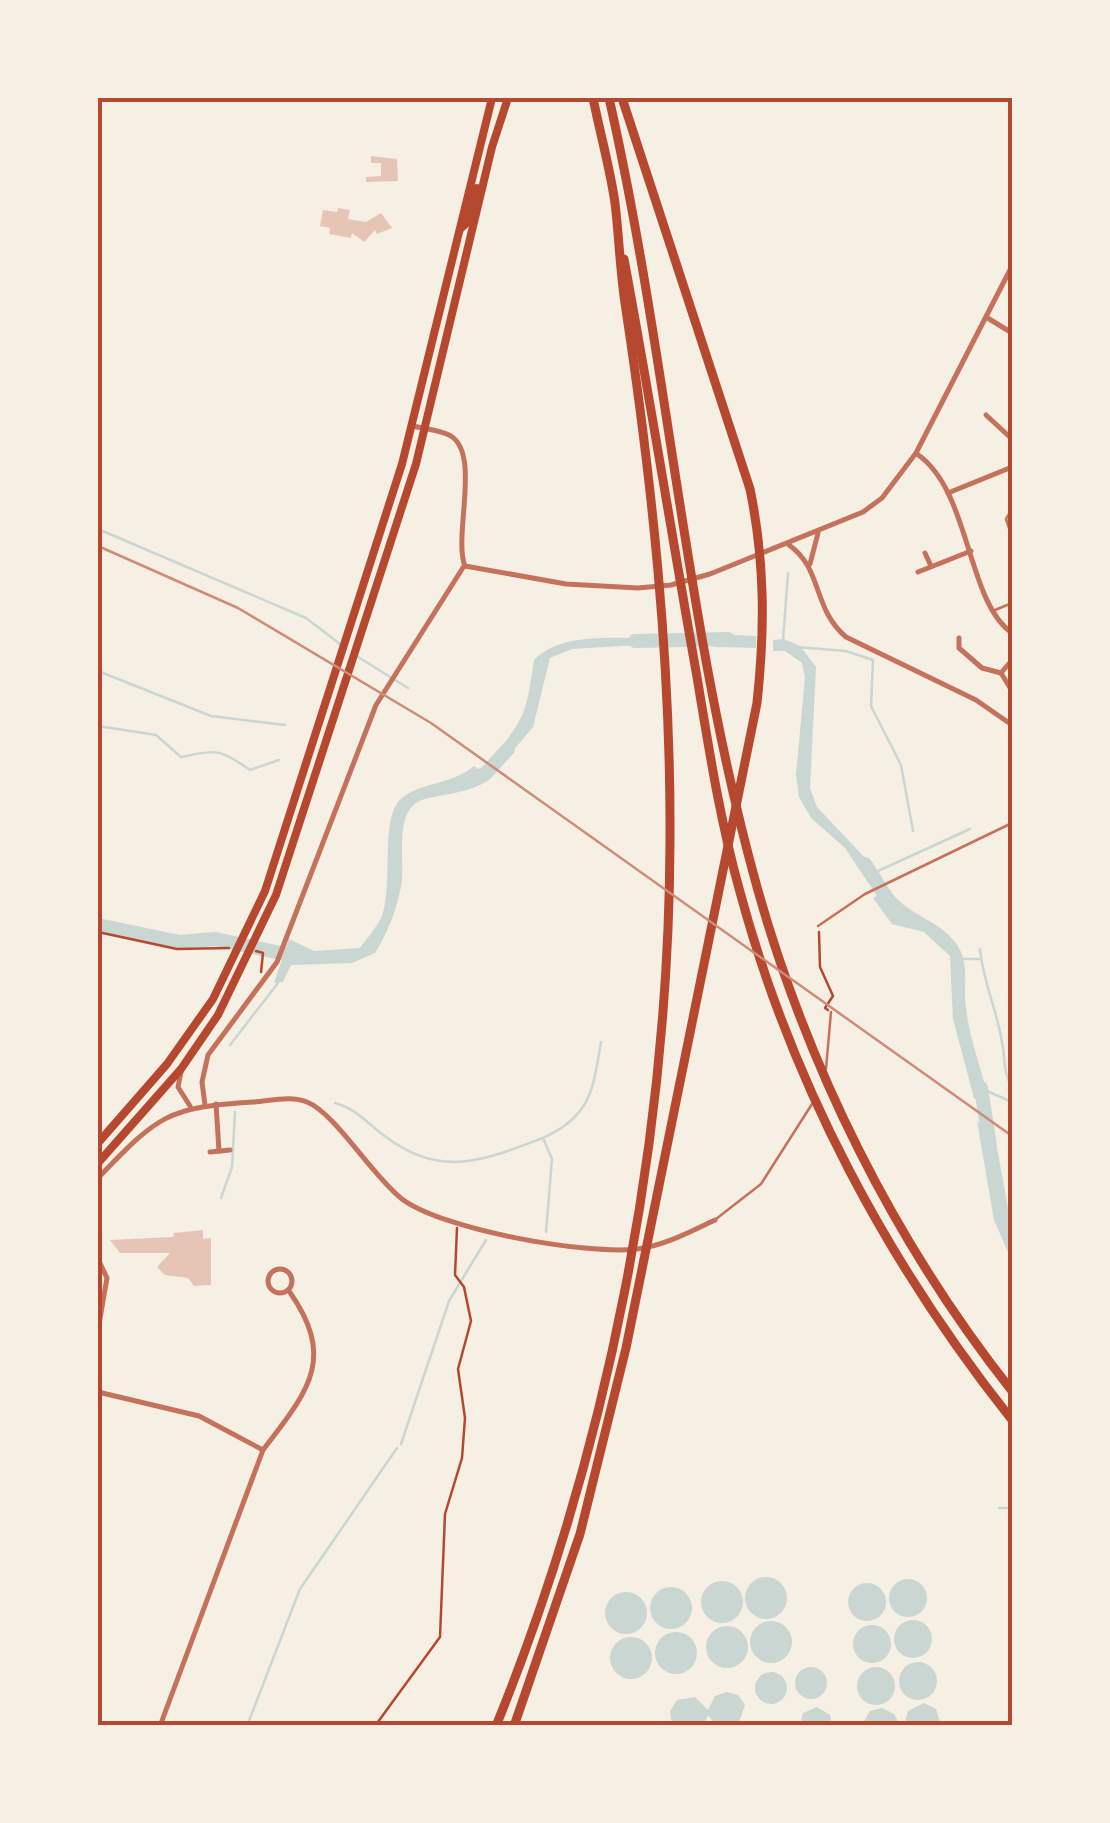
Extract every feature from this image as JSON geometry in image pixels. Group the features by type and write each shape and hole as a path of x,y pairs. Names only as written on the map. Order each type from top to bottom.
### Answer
{"highway":[{"path":"98,1144 167,1064 213,1000 249,929 298,794 413,426 492,98"},
{"path":"459,230 468,222 508,98"},
{"path":"593,98 720,814 740,894 790,1040 844,1160 907,1273 1012,1420"},
{"path":"609,98 648,295 723,744 757,887 806,1034 860,1152 921,1262 1012,1391"},
{"path":"514,1726 580,1534 626,1348 757,703 765,604 760,541 750,488 622,98"},
{"path":"98,1163 181,1069 247,962 260,932 357,652 426,429 492,147"},
{"path":"496,1726 538,1620 566,1530 610,1346 648,1157 662,1017 670,841 658,556 616,212"}],"street":[{"path":"464,566 566,584 638,588 689,582 818,533 873,506 916,453 1012,266"},
{"path":"986,318 1012,333"},
{"path":"986,415 1012,439"},
{"path":"205,1105 204,1065 278,962 376,704 464,566 463,461 450,435 413,426"},
{"path":"916,453 933,466 948,493 994,610 1012,633"},
{"path":"948,493 1012,467"},
{"path":"818,533 810,564 816,595 830,624 846,637 961,692 1012,726"},
{"path":"788,544 810,564"},
{"path":"918,572 971,551"},
{"path":"925,553 930,566"},
{"path":"959,648 960,638"},
{"path":"950,652 959,648"},
{"path":"959,648 982,668 1001,673 1012,691"},
{"path":"1001,673 1012,660"},
{"path":"190,1056 204,1065"},
{"path":"181,1069 178,1087 190,1106"},
{"path":"98,1178 148,1127 190,1106 308,1102 402,1199 457,1226 592,1250 634,1249 670,1242 715,1220"},
{"path":"216,1104 219,1151"},
{"path":"210,1152 230,1150"},
{"path":"98,1259 107,1278 98,1330"},
{"path":"160,1726 263,1450 300,1398 317,1349 304,1310 289,1291 290,1274 275,1268 269,1285 274,1291 289,1291"},
{"path":"98,1392 199,1416 263,1450"}],"lane":[{"path":"1012,510 1006,518 1012,537"},
{"path":"994,610 1012,603"},
{"path":"818,926 864,894 1012,822"},
{"path":"715,1220 761,1184 807,1116 828,1066 830,1012"}],"path":[{"path":"818,926 820,967 833,996 825,1008 830,1012"},
{"path":"98,932 177,949 215,951 236,947"},
{"path":"250,950 263,953 262,981"},
{"path":"375,1726 440,1638 445,1514 462,1458 466,1418 458,1369 471,1321 460,1280 457,1230"}],"shaded area":[{"path":"713,634 756,636 756,648 715,647"},
{"path":"590,638 653,638 654,644 572,649 550,658 533,727 501,765 492,757 518,723 527,702 534,660 546,651 559,644"},
{"path":"784,639 800,646 816,667 810,788 817,807 881,875 869,884 845,848 811,818 799,797 796,775 805,677 802,663 785,651 773,651 773,640"},
{"path":"474,766 490,779 470,789 423,800 409,810 403,830 399,896 375,953 352,963 291,965 283,982 274,983 289,939 314,951 360,948 382,916 388,839 398,802 413,791"},
{"path":"889,889 905,906 943,930 959,948 968,1023 991,1109 974,1098 953,1019 950,956 924,932 892,924 873,898"},
{"path":"977,1121 995,1137 1012,1230 1012,1261 994,1220"},
{"path":"766,1577 781,1583 787,1598 781,1613 766,1619 751,1613 745,1598 751,1583"},
{"path":"908,1579 921,1585 927,1598 921,1611 908,1617 895,1611 889,1598 895,1585"},
{"path":"722,1581 737,1587 743,1602 737,1617 722,1623 707,1617 701,1602 707,1587"},
{"path":"867,1583 880,1589 886,1602 880,1615 867,1621 854,1615 848,1602 854,1589"},
{"path":"671,1587 686,1593 692,1608 686,1623 671,1629 656,1623 650,1608 656,1593"},
{"path":"626,1592 641,1598 647,1613 641,1628 626,1634 611,1628 605,1613 611,1598"},
{"path":"913,1620 926,1626 932,1639 926,1652 913,1658 900,1652 894,1639 900,1626"},
{"path":"771,1621 786,1627 792,1642 786,1657 771,1663 756,1657 750,1642 756,1627"},
{"path":"872,1625 885,1631 891,1644 885,1657 872,1663 859,1657 853,1644 859,1631"},
{"path":"727,1626 742,1632 748,1647 742,1662 727,1668 712,1662 706,1647 712,1632"},
{"path":"676,1632 691,1638 697,1653 691,1668 676,1674 661,1668 655,1653 661,1638"},
{"path":"631,1637 646,1643 652,1658 646,1673 631,1679 616,1673 610,1658 616,1643"},
{"path":"918,1662 931,1668 937,1681 931,1694 918,1700 905,1694 899,1681 905,1668"},
{"path":"811,1667 822,1672 827,1683 822,1694 811,1699 800,1694 795,1683 800,1672"},
{"path":"876,1667 889,1673 895,1686 889,1699 876,1705 863,1699 857,1686 863,1673"},
{"path":"771,1672 782,1677 787,1688 782,1699 771,1704 760,1699 755,1688 760,1677"},
{"path":"727,1692 738,1695 745,1705 738,1725 716,1725 708,1715 704,1725 672,1724 670,1711 677,1700 695,1697 708,1710 715,1696"},
{"path":"924,1703 936,1709 941,1725 904,1725 908,1711"},
{"path":"817,1707 830,1715 832,1725 800,1725 803,1713"},
{"path":"882,1708 894,1714 900,1725 862,1725 870,1711"}],"building":[{"path":"371,156 397,159 398,181 366,182 366,177 381,176 381,163 371,163"},
{"path":"338,208 350,210 348,219 366,222 381,213 392,228 377,234 375,230 364,242 352,233 351,238 329,234 330,228 320,226 323,210 337,212"},
{"path":"203,1230 203,1239 211,1238 211,1285 194,1286 188,1278 165,1275 157,1267 170,1253 120,1253 110,1240 173,1237 174,1233"}],"waterway":[{"path":"98,529 306,618 340,644"},
{"path":"783,640 788,573"},
{"path":"635,641 728,639"},
{"path":"797,647 846,651 873,660 871,706 901,765 913,831"},
{"path":"358,657 408,688"},
{"path":"98,671 211,716 285,725"},
{"path":"98,726 156,735 181,757 224,754 250,770 279,760"},
{"path":"467,782 486,773 508,749"},
{"path":"878,871 970,829"},
{"path":"865,864 891,905"},
{"path":"98,925 180,942 215,939 295,956"},
{"path":"980,949 1012,1087"},
{"path":"962,959 979,959"},
{"path":"230,1045 278,983"},
{"path":"545,1137 572,1119 588,1098 601,1042"},
{"path":"981,1088 990,1146"},
{"path":"987,1091 1012,1102"},
{"path":"335,1103 356,1113 406,1150 445,1162 482,1158 543,1138 552,1159 546,1232"},
{"path":"221,1198 232,1167 235,1112"},
{"path":"401,1444 449,1301 486,1240"},
{"path":"247,1726 300,1589 397,1448"},
{"path":"999,1508 1012,1508"}],"railway":[{"path":"98,546 238,608 431,723 1012,1136"}]}
